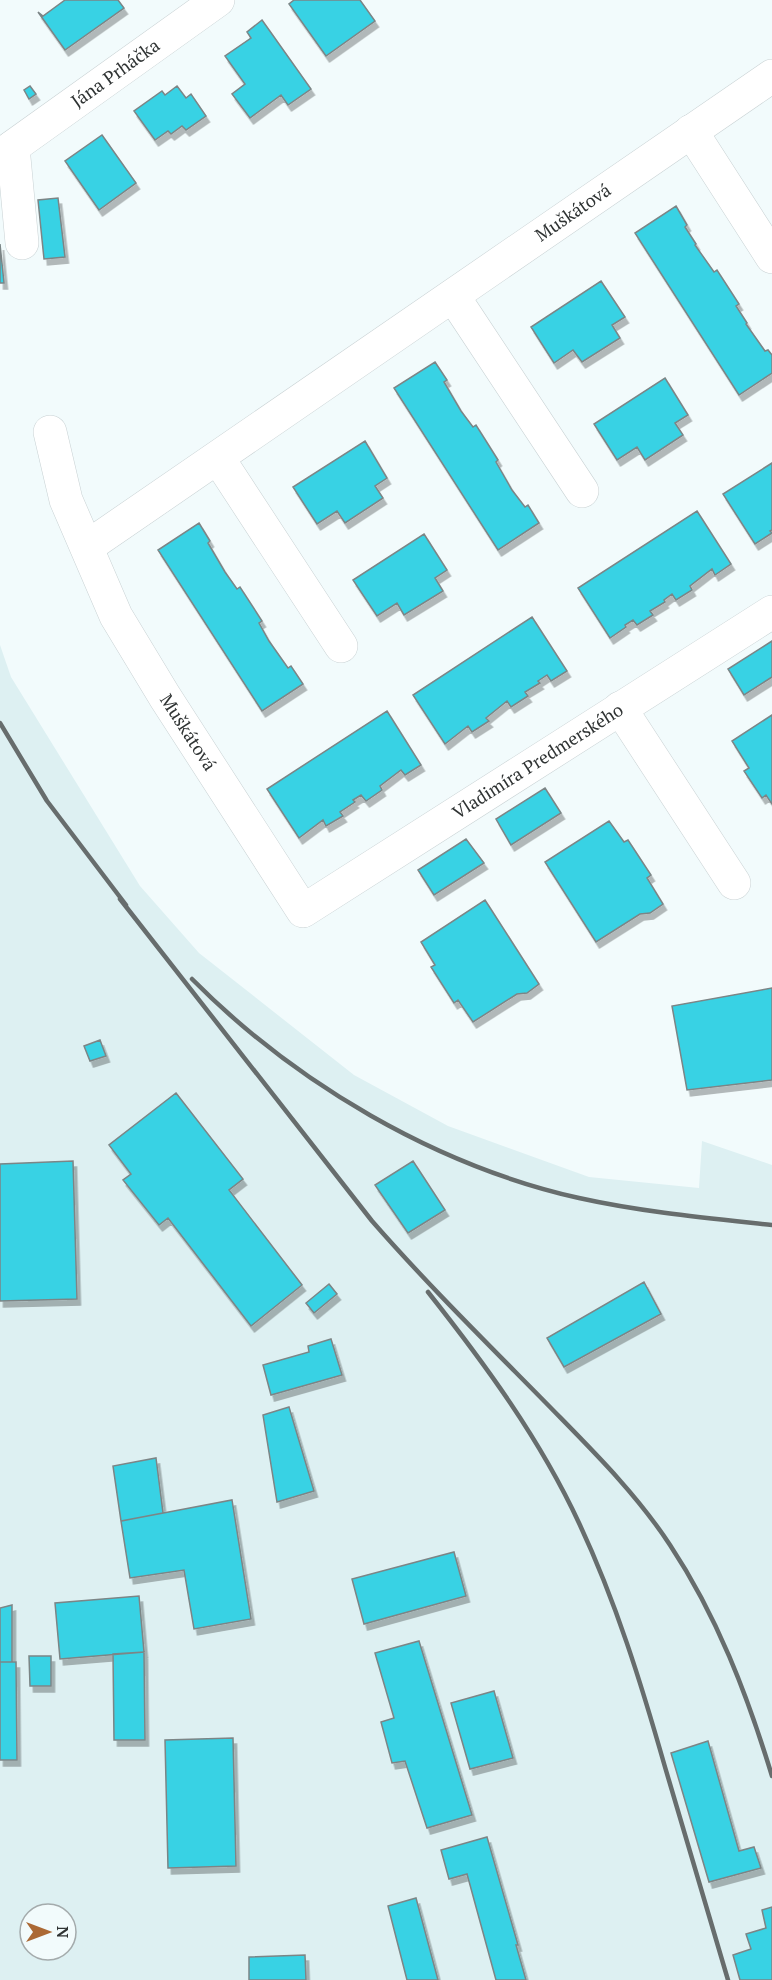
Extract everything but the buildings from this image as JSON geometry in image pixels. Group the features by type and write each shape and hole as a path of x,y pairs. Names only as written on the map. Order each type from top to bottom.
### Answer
{"street":[{"name":"Jána Prháčka","path":"22,243 6,151 218,0"},
{"name":"Muškátová","path":"87,547 772,76"},
{"path":"692,131 772,257"},
{"path":"453,296 582,491"},
{"name":"Muškátová","path":"50,432 66,500 122,626 303,911"},
{"path":"218,458 341,646"},
{"name":"Vladimíra Predmerského","path":"303,911 772,612"},
{"path":"620,708 734,883"}],"shaded area":[{"path":"0,645 11,677 140,886 199,953 354,1075 448,1126 589,1177 699,1188 702,1141 772,1165 772,1980 0,1980"}],"railway":[{"path":"0,723 47,801 126,905"},
{"path":"120,899 372,1221 436,1291 597,1455 643,1507 687,1572 716,1628 752,1715 772,1776"},
{"path":"192,979 232,1017 322,1086 370,1116 473,1165 526,1184 603,1203 772,1225"},
{"path":"428,1292 491,1375 529,1432 579,1523 616,1613 637,1674 728,1980"}]}
